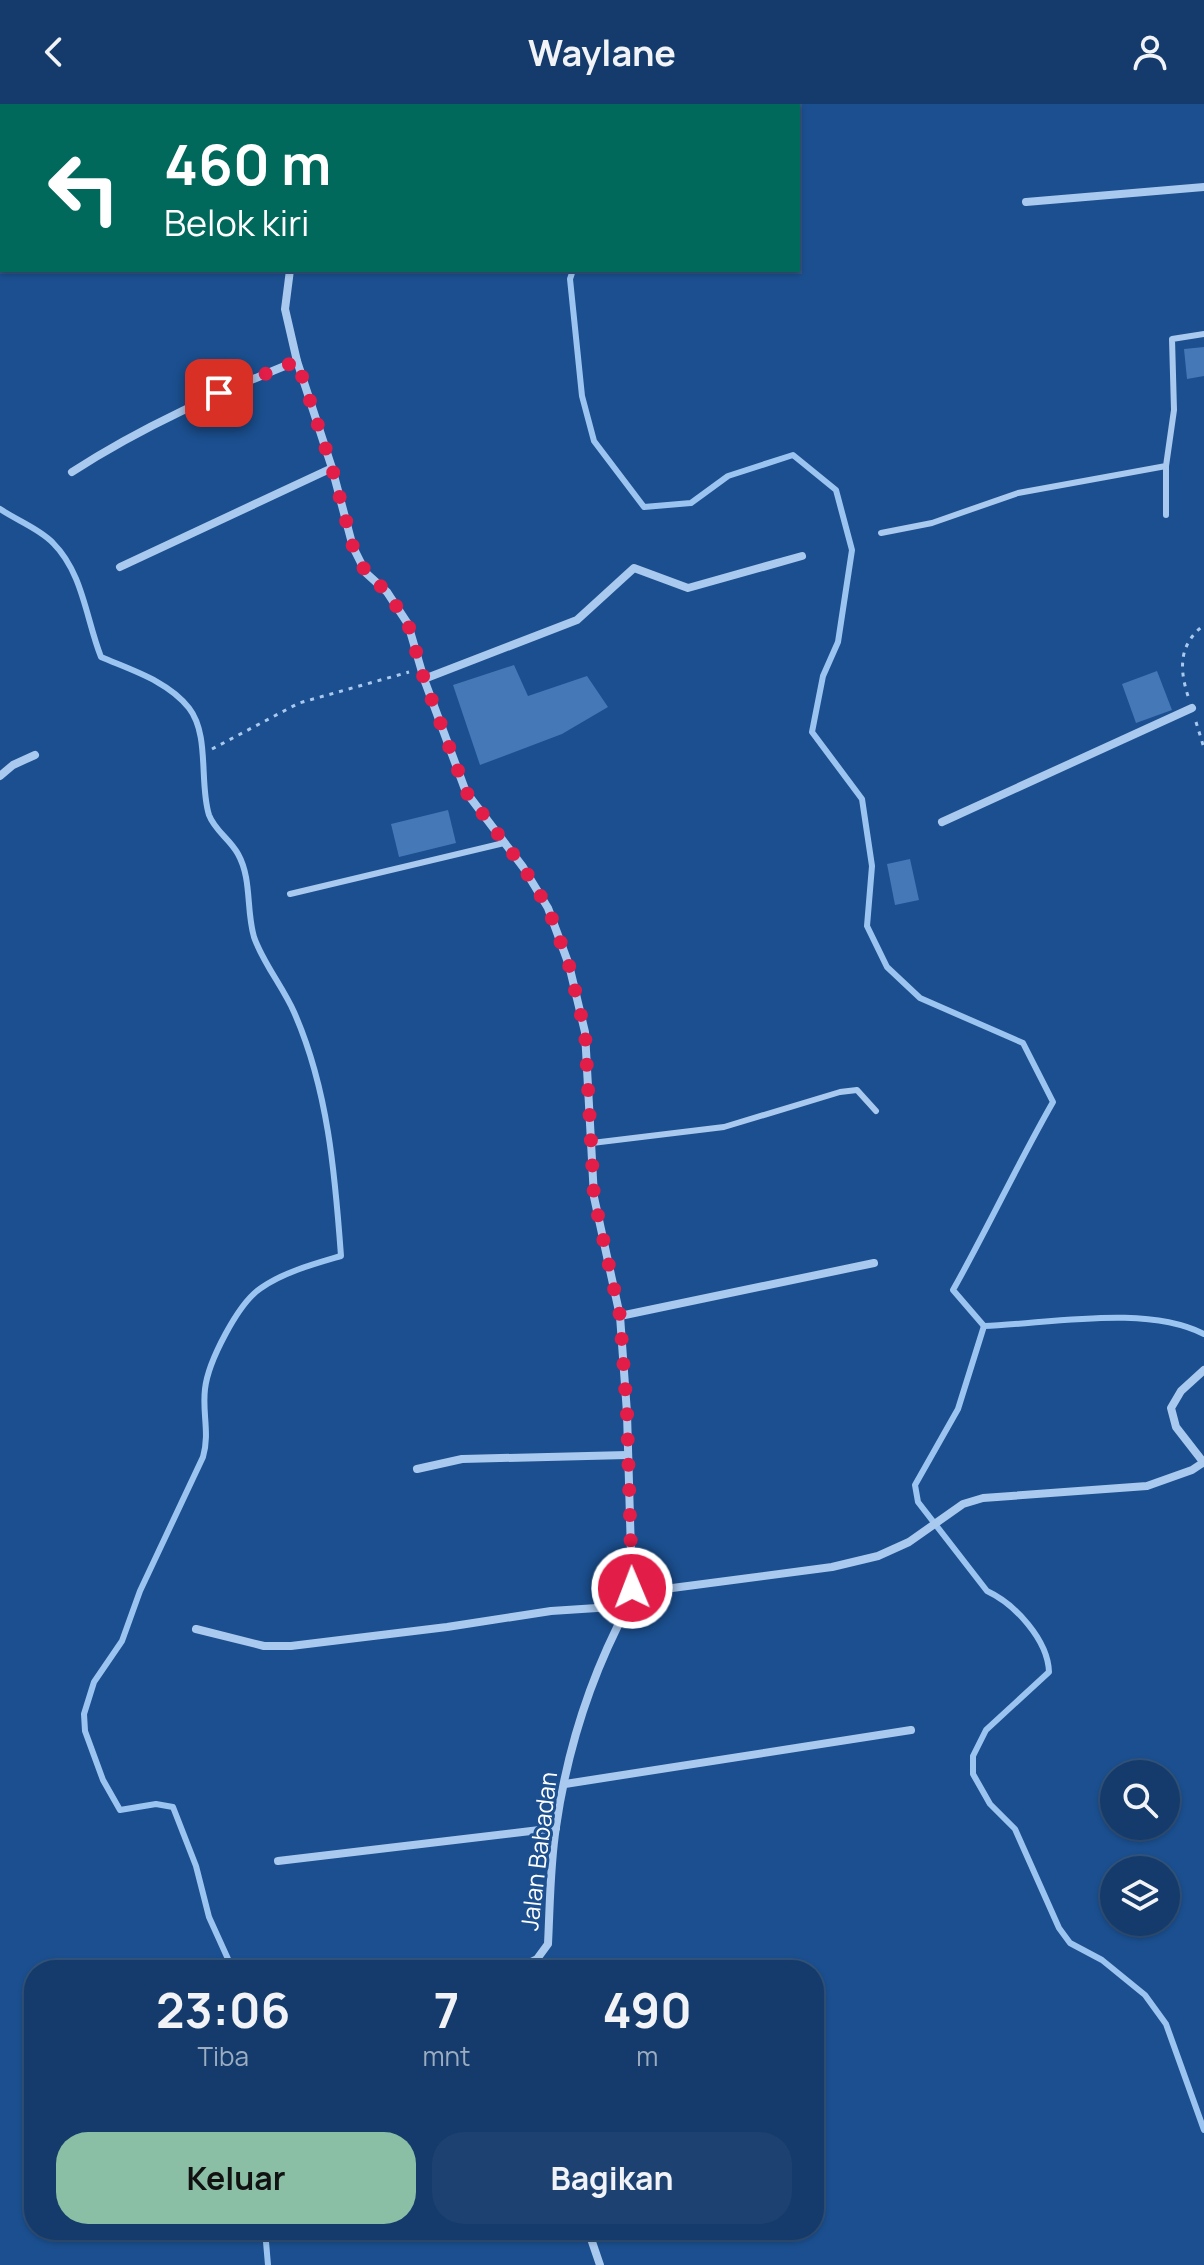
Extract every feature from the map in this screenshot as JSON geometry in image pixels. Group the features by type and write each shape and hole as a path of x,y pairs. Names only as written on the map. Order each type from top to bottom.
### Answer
{"street":[{"path":"1026,202 1204,187"},
{"name":"Jalan Babadan","path":"290,272 285,309 297,361 332,468 353,547 366,573 387,592 408,624 424,679 466,792 548,908 569,965 585,1032 594,1197 620,1316 632,1588 628,1606 582,1709 556,1828 548,1944 535,1960"},
{"path":"72,472 128,436 180,410 297,361"},
{"path":"120,567 332,468"},
{"path":"424,679 577,620 634,568 688,588 802,556"},
{"path":"942,822 1192,708"},
{"path":"0,776 13,765 35,755"},
{"path":"620,1316 874,1263"},
{"path":"632,1588 657,1590 832,1567 878,1556 909,1542 963,1504 983,1498 1147,1486 1204,1463 1176,1427 1171,1408 1181,1391 1204,1370"},
{"path":"417,1469 462,1459 627,1455"},
{"path":"196,1629 264,1646 291,1646 551,1611 628,1606"},
{"path":"565,1784 911,1730"},
{"path":"278,1861 556,1828"},
{"path":"591,2240 600,2265"}],"lane":[{"path":"1166,515 1166,466 1174,410 1172,339 1204,334"},
{"path":"881,533 932,523 1018,493 1166,466"},
{"path":"290,894 504,843"},
{"path":"592,1143 724,1127 840,1092 857,1090 876,1111"}],"path":[{"path":"1204,625 1190,638 1181,662 1181,675 1204,748"},
{"path":"212,749 299,703 360,683 421,669"}],"building":[{"path":"1204,347 1204,376 1187,379 1184,349"},
{"path":"514,665 528,696 587,676 608,707 562,734 480,765 453,685"},
{"path":"1157,671 1172,710 1136,723 1122,684"},
{"path":"448,810 456,843 399,857 391,824"},
{"path":"910,859 919,900 895,905 887,864"}],"waterway":[{"path":"572,272 570,279 582,396 594,441 644,507 691,503 728,476 793,455 836,490 852,550 838,642 823,676 812,732 862,799 872,866 867,926 887,967 920,998 1023,1043 1053,1102 953,1290 984,1326 1125,1318 1180,1325 1204,1334"},
{"path":"0,509 41,533 63,555 77,582 101,657 171,690 195,719 200,732 209,815 235,849 242,864 254,937 306,1041 328,1132 341,1256 270,1282 252,1296 234,1319 207,1378 203,1457 140,1591 122,1641 94,1682 84,1714 85,1731 103,1780 120,1810 156,1804 173,1807 196,1866 209,1917 228,1960"},
{"path":"984,1326 958,1409 915,1485 918,1502 987,1591 1028,1624 1043,1648 1049,1672 986,1730 973,1756 973,1774 990,1804 1015,1829 1059,1928 1070,1943 1102,1960 1145,1995 1166,2024 1204,2130"},
{"path":"266,2240 268,2265"}],"route":[{"path":"219,393 297,361 332,468 353,547 366,573 387,592 408,624 424,679 466,792 523,867 548,908 569,965 585,1032 594,1197 620,1316 627,1413 632,1588"}]}
